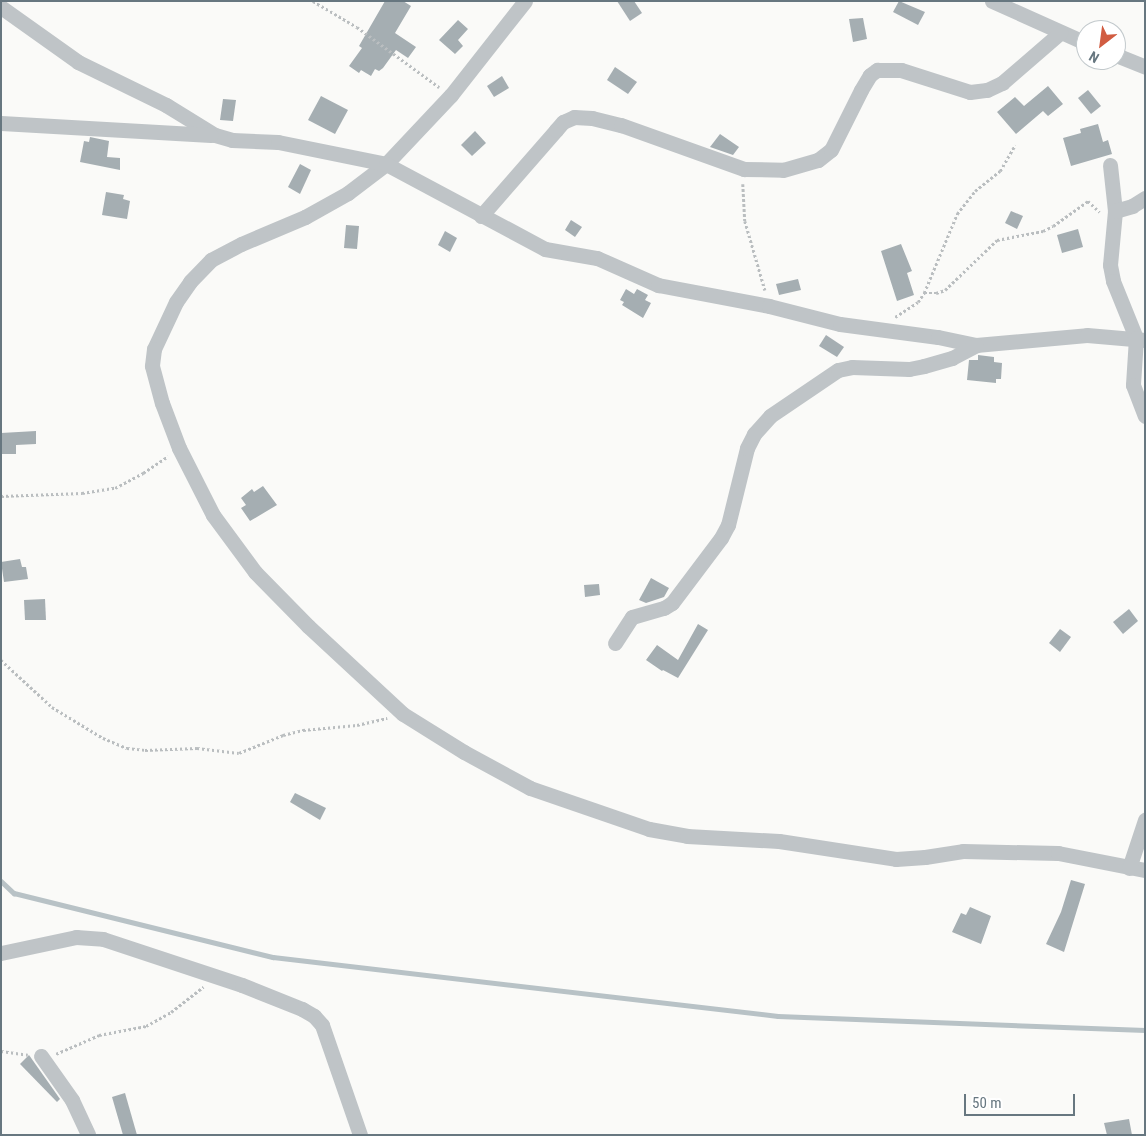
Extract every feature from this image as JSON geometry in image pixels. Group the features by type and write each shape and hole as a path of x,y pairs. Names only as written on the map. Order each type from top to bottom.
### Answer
{"street":[{"path":"525,1 451,95 386,164 348,192 306,218 241,244 211,260 185,289 164,326 154,349 152,366 162,403 179,448 213,515 255,572 308,626 403,714 450,744 530,788 649,828 687,836 779,841 896,859 925,857 963,850 1058,853 1145,870"},
{"path":"992,1 1076,39"},
{"path":"1,7 78,62 166,105 215,136"},
{"path":"481,216 563,122 574,117 592,118 621,125 744,169 783,170 802,166 825,155 837,141 860,90 870,75 877,70 901,70 970,92 987,90 1002,83 1060,33"},
{"path":"1126,59 1145,67"},
{"path":"1,123 215,136 232,140 278,142 386,164 545,249 597,258 658,285 769,306 840,324 938,337 976,346 1087,335 1140,339"},
{"path":"1110,166 1115,211 1110,265 1113,282 1140,339 1133,385 1145,416"},
{"path":"1115,211 1132,206 1145,198"},
{"path":"615,643 632,617 664,608 672,603 721,538 728,526 747,448 754,434 770,416 838,370 852,367 909,369 952,358 976,346"},
{"path":"1129,868 1145,820"},
{"path":"1,953 76,937 103,938 215,976 288,1003 314,1016 322,1025 328,1037 360,1135"},
{"path":"41,1056 72,1100 88,1135"}],"path":[{"path":"313,1 357,27 451,95"},
{"path":"877,329 918,302 924,293 957,214 975,191 1000,171 1015,145"},
{"path":"744,169 744,221 769,306"},
{"path":"924,293 936,293 945,290 997,240 1043,231 1088,201 1104,215 1115,211"},
{"path":"1,496 82,493 114,488 143,473 179,448"},
{"path":"1,660 52,707 103,738 127,748 145,750 197,748 239,753 296,732 357,725 403,714"},
{"path":"1,1051 41,1056 61,1052 106,1032 146,1026 194,996 215,976"}],"building":[{"path":"385,1 403,1 411,6 395,33 416,47 408,58 396,50 383,68 379,71 375,69 371,76 361,70 359,73 349,66 362,48 359,46"},
{"path":"617,1 634,1 642,13 630,21"},
{"path":"899,1 925,12 918,25 893,12"},
{"path":"863,18 867,39 853,42 849,19"},
{"path":"458,20 468,29 458,40 463,46 455,54 439,40"},
{"path":"615,67 637,82 628,94 607,80"},
{"path":"502,76 509,88 494,97 487,86"},
{"path":"1048,86 1063,104 1048,116 1043,111 1016,134 997,112 1015,97 1024,106"},
{"path":"1088,90 1101,106 1091,114 1078,98"},
{"path":"321,96 348,110 335,134 308,120"},
{"path":"223,99 236,100 233,121 220,120"},
{"path":"1098,124 1103,142 1108,140 1112,154 1071,166 1063,138 1081,133 1080,129"},
{"path":"475,131 486,143 472,156 461,145"},
{"path":"720,134 739,147 733,155 710,147"},
{"path":"90,137 109,141 107,157 120,158 120,170 80,162 84,141 89,142"},
{"path":"300,164 311,170 300,194 288,187"},
{"path":"106,192 124,195 123,199 130,201 127,219 102,215"},
{"path":"1011,211 1023,216 1017,229 1005,223"},
{"path":"571,220 582,227 575,237 565,230"},
{"path":"346,225 359,226 357,249 344,248"},
{"path":"1078,229 1083,247 1062,253 1057,235"},
{"path":"445,231 457,238 450,252 438,245"},
{"path":"901,244 912,271 907,273 914,295 897,301 881,251"},
{"path":"798,279 801,290 779,295 776,284"},
{"path":"626,289 634,294 637,289 648,295 645,300 651,303 643,318 622,305 624,302 620,300"},
{"path":"826,335 844,347 837,357 819,346"},
{"path":"978,355 994,357 994,362 1002,363 1001,379 996,379 996,383 967,380 969,360 978,360"},
{"path":"36,431 36,444 16,445 16,454 2,454 1,433"},
{"path":"263,486 277,505 250,521 241,508 246,505 241,498 252,489 254,492"},
{"path":"20,559 22,567 26,567 28,579 4,582 1,562"},
{"path":"651,578 669,588 664,597 646,603 639,600"},
{"path":"599,584 600,595 585,597 584,585"},
{"path":"45,599 46,620 25,620 24,600"},
{"path":"1129,609 1138,621 1123,634 1113,622"},
{"path":"698,624 708,630 678,678 662,671 646,660 657,645 678,660"},
{"path":"1060,629 1071,637 1060,652 1049,643"},
{"path":"295,793 326,808 320,820 290,802"},
{"path":"1071,880 1085,884 1064,952 1046,944 1061,912"},
{"path":"970,907 991,916 981,944 952,932 961,913 966,915"},
{"path":"29,1055 60,1099 57,1102 20,1064"},
{"path":"125,1093 137,1135 123,1135 112,1097"},
{"path":"1129,1119 1132,1135 1107,1135 1104,1123"}],"waterway":[{"path":"1,881 14,893 273,957 778,1016 1145,1030"}]}
